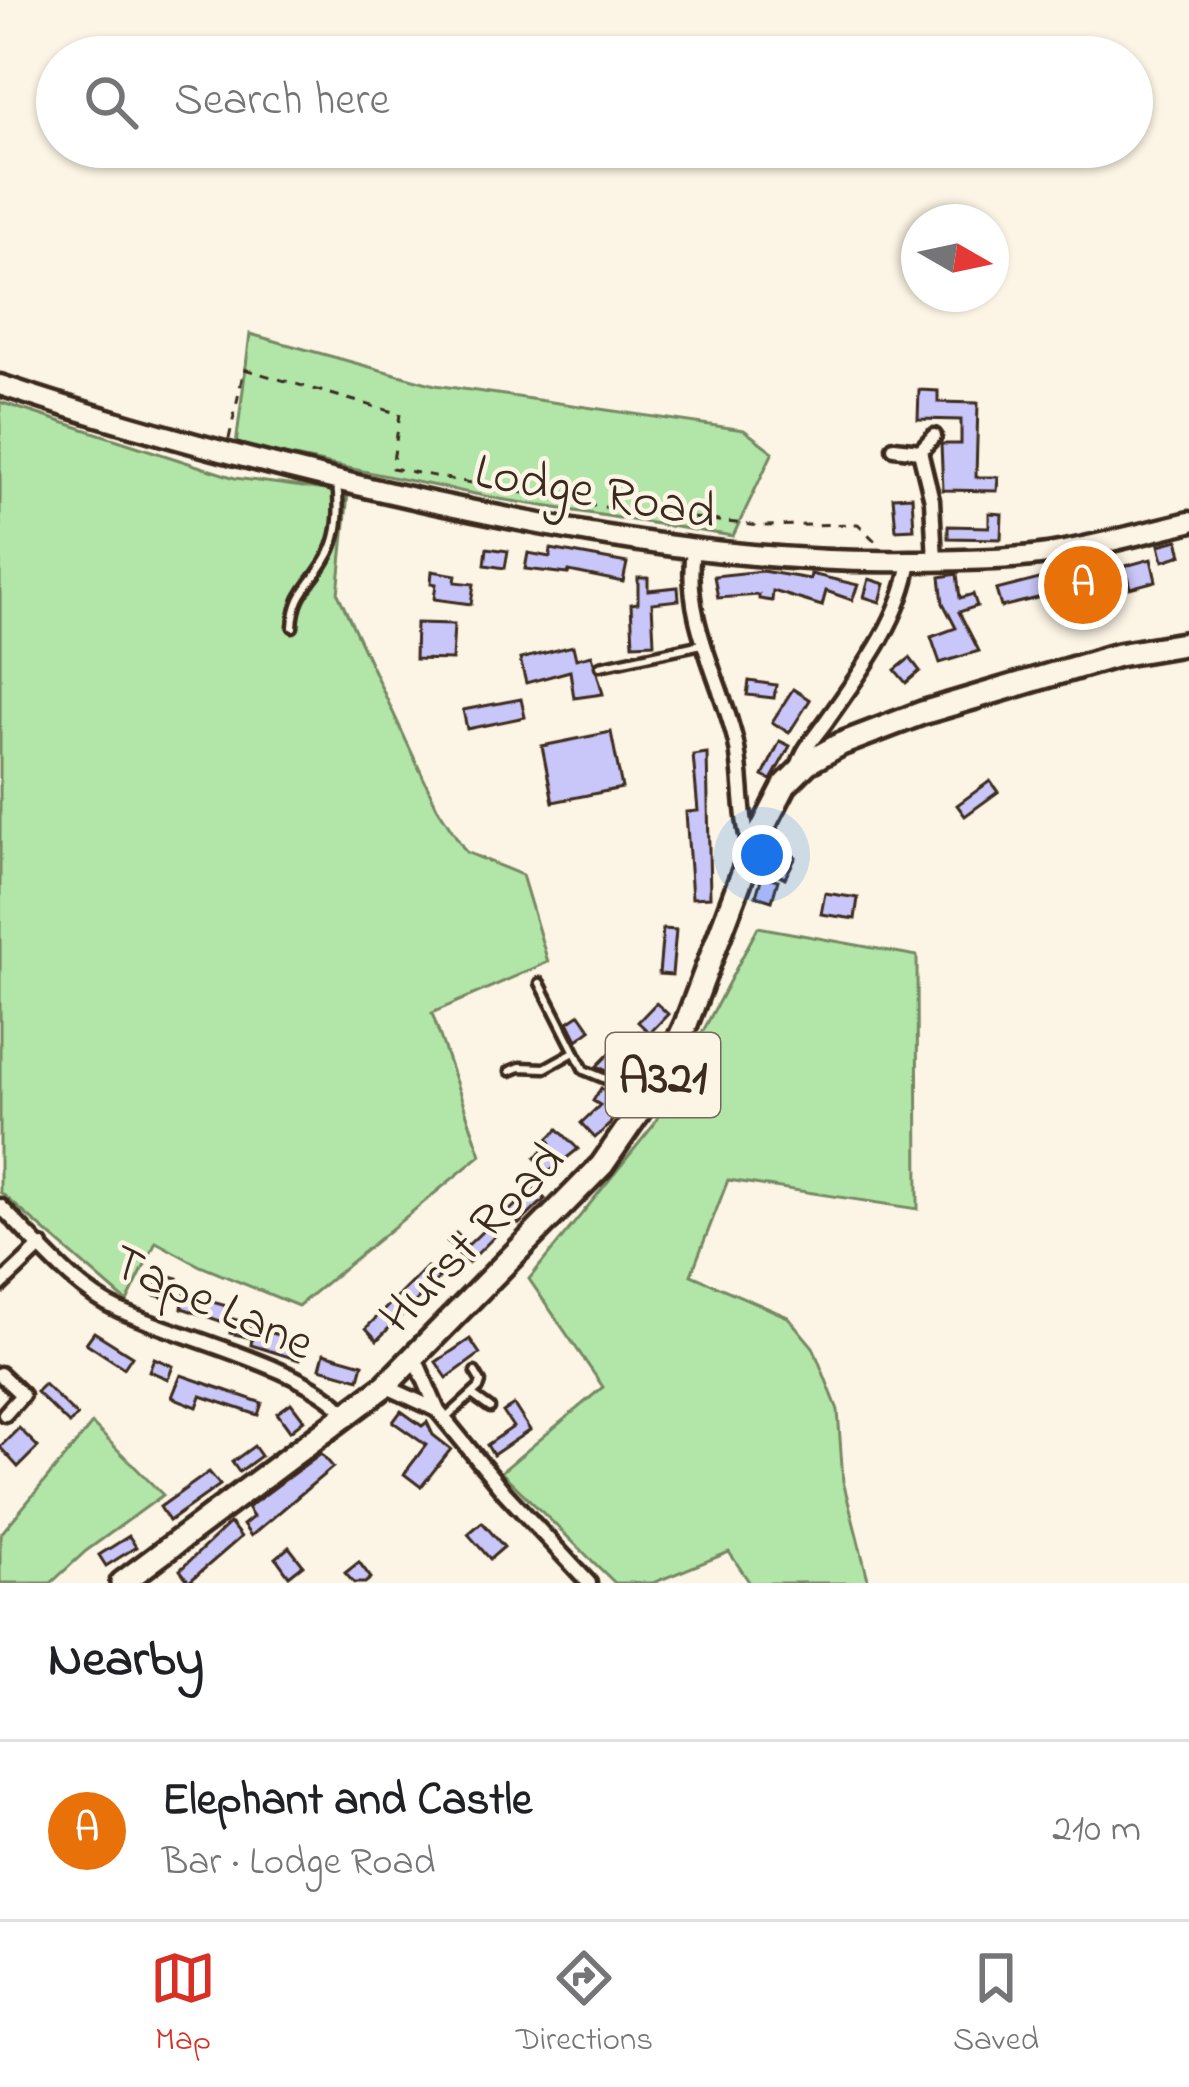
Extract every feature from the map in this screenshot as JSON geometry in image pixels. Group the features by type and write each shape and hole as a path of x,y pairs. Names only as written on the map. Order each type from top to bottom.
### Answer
{"main road":[{"name":"Lodge Road","path":"0,385 226,453 337,480 552,528 693,550 783,560 935,561 1064,551 1189,522"},
{"name":"Hurst Road","path":"122,1583 385,1386 602,1165 651,1097 686,1024 752,849 769,812 797,772 841,744 922,713 1084,664 1189,644"}],"street":[{"path":"920,451 934,436"},
{"path":"894,448 920,451"},
{"path":"920,451 932,500 935,561"},
{"path":"693,550 690,581 702,644 735,739 747,842 752,849"},
{"path":"797,772 808,745 885,632 904,593 903,561"},
{"path":"827,720 841,744"},
{"path":"745,806 769,812"},
{"name":"Tape Lane","path":"0,1206 74,1280 114,1309 317,1387 346,1414"},
{"path":"0,1285 40,1246"},
{"path":"415,1358 442,1415 589,1583"},
{"path":"0,1374 22,1395 5,1414"},
{"path":"385,1386 442,1415"}],"lane":[{"path":"293,627 298,598 335,539 337,480"},
{"path":"600,666 702,644"},
{"path":"540,983 588,1075 651,1097"},
{"path":"510,1071 545,1068 574,1052"},
{"path":"442,1415 472,1395 481,1382 475,1372"},
{"path":"472,1395 490,1408"}],"path":[{"path":"226,453 244,369 400,414 392,468 587,505 760,526 858,524 903,561"}],"green space":[{"path":"250,334 435,385 744,430 773,452 733,536 499,499 236,445"},
{"path":"0,402 235,478 348,493 338,594 437,807 466,852 522,875 548,962 432,1013 481,1155 298,1306 200,1266 156,1242 127,1302 0,1192"},
{"path":"758,927 917,956 918,1209 728,1180 691,1275 788,1317 813,1347 838,1410 843,1481 869,1583 750,1583 729,1552 653,1583 615,1583 501,1472 603,1387 529,1279 653,1126"},
{"path":"92,1424 163,1495 51,1583 0,1583 0,1535"}],"building":[{"path":"919,390 938,391 938,402 978,403 976,477 998,477 997,491 943,490 941,444 961,444 961,420 918,419"},
{"path":"912,496 914,529 896,530 893,497"},
{"path":"989,513 1002,514 1001,539 948,538 948,526 989,527"},
{"path":"1178,540 1182,555 1163,561 1159,545"},
{"path":"487,548 508,551 505,568 485,565"},
{"path":"551,549 627,563 623,582 569,571 525,569 528,553 550,557"},
{"path":"1151,559 1156,581 1130,588 1125,566"},
{"path":"432,571 456,575 455,582 474,584 471,604 434,599"},
{"path":"762,571 810,579 811,574 858,585 852,600 826,591 822,606 773,591 772,601 759,599 759,595 718,598 714,576"},
{"path":"1098,573 1098,591 1083,594 1085,603 1074,605 1066,591 1001,607 996,590 1051,576 1053,583"},
{"path":"957,574 960,598 973,594 977,606 959,612 979,651 940,663 931,637 956,628 943,603 940,577"},
{"path":"638,578 648,578 648,590 678,587 679,600 652,603 654,643 633,644 631,604 638,603"},
{"path":"869,579 885,584 880,602 864,597"},
{"path":"416,623 454,624 452,660 415,659"},
{"path":"573,646 576,659 592,655 603,694 574,698 570,671 526,683 520,659"},
{"path":"910,658 920,671 906,683 895,670"},
{"path":"749,681 776,685 774,698 747,695"},
{"path":"793,689 810,700 789,733 772,722"},
{"path":"521,699 525,717 467,729 463,710"},
{"path":"611,732 622,788 553,802 542,746"},
{"path":"780,741 790,746 771,780 763,776"},
{"path":"707,753 710,897 692,898 686,812 698,811 693,755"},
{"path":"990,781 998,792 965,816 957,805"},
{"path":"785,850 796,857 785,878 773,872"},
{"path":"762,876 778,880 772,901 756,896"},
{"path":"825,893 858,898 855,919 821,914"},
{"path":"663,929 676,930 672,975 659,974"},
{"path":"656,1003 668,1014 650,1033 638,1022"},
{"path":"580,1014 591,1030 577,1040 568,1022"},
{"path":"639,1032 654,1047 640,1061 625,1047"},
{"path":"616,1047 627,1059 613,1074 597,1066"},
{"path":"601,1088 622,1101 610,1124 595,1138 581,1123 600,1105 593,1101"},
{"path":"558,1129 578,1149 549,1172 535,1158"},
{"path":"534,1188 545,1199 519,1224 508,1212"},
{"path":"487,1227 495,1236 468,1263 447,1242 456,1233 468,1245"},
{"path":"427,1267 439,1278 377,1340 366,1328"},
{"path":"159,1273 178,1278 170,1299 154,1295"},
{"path":"185,1294 230,1307 226,1323 182,1308"},
{"path":"233,1319 308,1342 299,1360 230,1333"},
{"path":"94,1332 132,1356 124,1368 86,1343"},
{"path":"470,1339 480,1354 447,1378 436,1362"},
{"path":"324,1353 363,1364 359,1379 320,1368"},
{"path":"154,1358 173,1366 168,1379 149,1371"},
{"path":"181,1375 262,1403 258,1415 201,1396 197,1407 172,1397"},
{"path":"44,1384 77,1416 69,1424 36,1392"},
{"path":"291,1403 304,1420 290,1431 277,1413"},
{"path":"514,1405 530,1430 493,1455 487,1445 513,1427 503,1412"},
{"path":"401,1411 422,1426 427,1422 433,1435 451,1449 421,1487 404,1474 426,1445 393,1422"},
{"path":"19,1428 38,1447 18,1467 0,1447"},
{"path":"254,1446 261,1456 239,1472 232,1462"},
{"path":"321,1453 333,1467 251,1536 243,1525 253,1517 247,1508"},
{"path":"209,1472 220,1485 169,1521 160,1507"},
{"path":"482,1522 504,1547 490,1559 468,1534"},
{"path":"230,1523 241,1537 189,1582 180,1570"},
{"path":"129,1536 136,1547 106,1566 99,1555"},
{"path":"289,1547 303,1565 289,1576 276,1558"},
{"path":"359,1562 371,1578 365,1583 354,1583 345,1573"}],"place":[{"name":"Elephant and Castle","path":"1083,585"}]}
